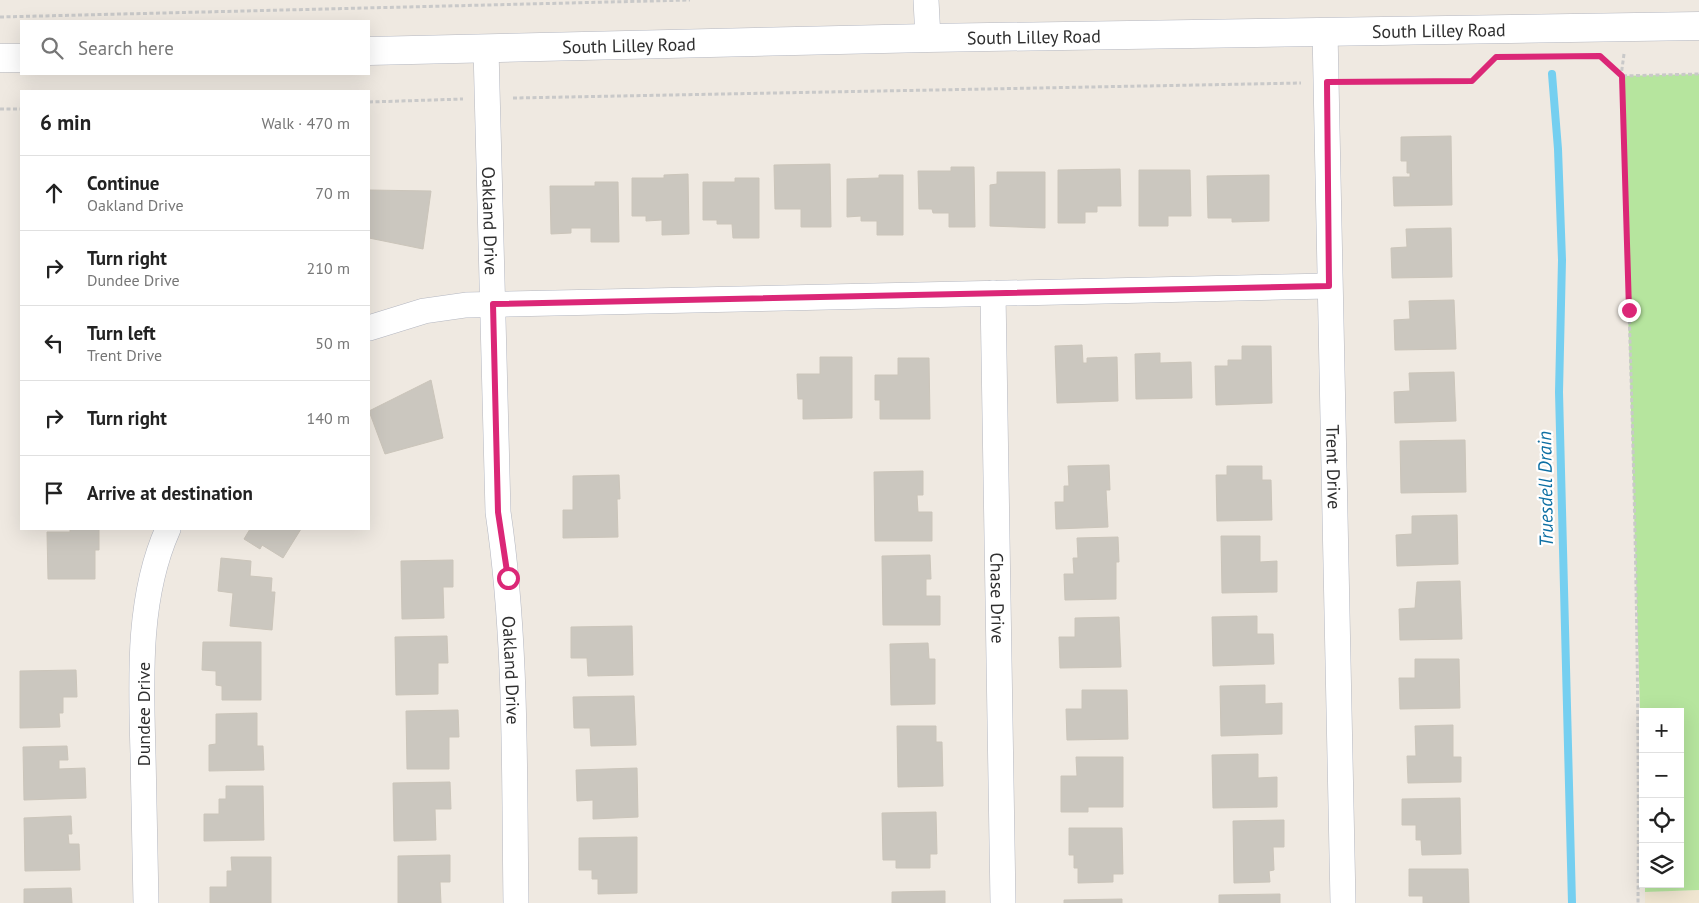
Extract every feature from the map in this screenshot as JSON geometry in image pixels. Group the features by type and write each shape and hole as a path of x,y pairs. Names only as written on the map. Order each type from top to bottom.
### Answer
{"street":[{"path":"926,0 928,38"},
{"name":"South Lilley Road","path":"370,51 928,38 1699,26"},
{"name":"Trent Drive","path":"1325,31 1343,903"},
{"name":"Oakland Drive","path":"486,49 498,512 508,578 512,658 516,903"},
{"path":"0,58 20,58"},
{"path":"370,328 424,311 493,304 1329,286"},
{"name":"Chase Drive","path":"992,293 1003,903"},
{"name":"Dundee Drive","path":"146,903 142,711 143,648 152,580 168,530"}],"path":[{"path":"0,17 690,0"},
{"path":"1624,52 1622,76 1639,796 1638,903"},
{"path":"1590,56 1600,56 1622,76 1699,74"},
{"path":"507,98 1327,82 1472,81 1496,57 1506,57"},
{"path":"370,102 465,99"},
{"path":"0,109 20,109"}],"shaded area":[{"path":"1699,890 1699,903 1645,903 1645,892"}],"green space":[{"path":"1699,74 1699,890 1645,892 1645,888 1684,888 1684,708 1640,708 1621,76"}],"building":[{"path":"1451,136 1452,205 1394,206 1393,177 1410,177 1410,173 1407,173 1407,161 1401,161 1401,137"},
{"path":"830,164 831,227 801,227 801,209 775,209 774,165"},
{"path":"951,167 974,167 975,227 949,227 949,213 933,213 932,209 919,209 918,171 951,171"},
{"path":"1120,169 1121,206 1097,206 1097,212 1085,212 1085,223 1058,223 1058,170"},
{"path":"1139,170 1190,170 1191,216 1168,216 1168,226 1139,226"},
{"path":"997,172 1045,172 1045,228 990,226 990,185 997,184"},
{"path":"688,174 689,234 662,235 662,220 646,221 646,216 632,216 632,178 664,178 664,175"},
{"path":"879,175 903,175 903,235 877,235 877,221 861,221 861,216 847,217 847,179 879,178"},
{"path":"1269,175 1269,221 1232,222 1232,218 1208,218 1207,176"},
{"path":"735,178 759,178 759,238 733,238 732,224 717,224 717,220 703,220 703,182 735,182"},
{"path":"595,182 618,182 619,242 591,242 591,228 571,228 571,233 551,234 550,186 595,186"},
{"path":"370,190 431,191 423,249 370,238"},
{"path":"1451,228 1452,277 1392,278 1391,248 1407,247 1406,229"},
{"path":"1454,300 1456,349 1395,350 1394,320 1410,319 1409,301"},
{"path":"1082,345 1083,363 1087,363 1087,358 1117,357 1118,401 1057,403 1055,346"},
{"path":"1242,346 1271,346 1272,403 1216,405 1215,366 1228,366 1228,360 1242,360"},
{"path":"1160,353 1160,363 1191,362 1192,398 1136,399 1135,354"},
{"path":"820,357 852,357 852,418 803,419 803,399 798,399 797,374 820,374"},
{"path":"898,358 929,358 930,419 880,419 880,400 875,400 875,375 898,375"},
{"path":"1454,372 1456,421 1395,423 1394,392 1410,391 1409,373"},
{"path":"431,380 443,438 385,454 370,410"},
{"path":"1465,440 1466,492 1401,493 1400,441"},
{"path":"1109,465 1110,490 1106,490 1108,527 1056,529 1055,502 1064,502 1064,486 1069,486 1068,466"},
{"path":"1227,466 1262,466 1262,480 1271,480 1272,520 1217,521 1216,475 1227,475"},
{"path":"923,471 923,495 917,495 918,512 932,512 932,541 875,541 874,472"},
{"path":"619,475 620,499 617,499 618,537 563,538 563,510 573,510 573,476"},
{"path":"1457,515 1458,564 1397,566 1396,535 1412,534 1412,516"},
{"path":"70,530 99,530 99,550 95,550 95,579 48,579 47,532 70,532"},
{"path":"249,530 300,530 283,558 262,545 260,549 244,539"},
{"path":"1221,536 1260,536 1260,562 1277,561 1277,592 1222,593"},
{"path":"1118,537 1119,562 1116,562 1116,599 1065,600 1064,574 1074,574 1073,558 1078,558 1077,538"},
{"path":"930,555 931,579 926,579 926,596 940,596 940,625 883,625 882,556"},
{"path":"221,558 251,561 250,576 272,578 271,592 275,592 272,630 230,626 233,593 218,591"},
{"path":"453,560 453,587 443,587 444,618 402,619 401,561"},
{"path":"1460,581 1462,639 1400,640 1399,609 1415,608 1417,582"},
{"path":"1257,616 1257,634 1273,634 1274,664 1213,666 1212,617"},
{"path":"1119,617 1121,667 1060,668 1059,637 1075,637 1075,618"},
{"path":"632,626 633,675 588,676 587,658 571,658 571,627"},
{"path":"447,636 448,663 438,663 438,694 396,695 395,637"},
{"path":"203,642 261,642 261,700 222,700 222,686 216,685 216,671 202,670"},
{"path":"928,643 929,659 935,659 935,704 891,705 890,644"},
{"path":"1415,659 1459,659 1460,708 1400,709 1399,678 1415,678"},
{"path":"76,670 77,697 63,697 63,713 59,713 60,727 20,728 20,671"},
{"path":"1265,685 1265,704 1282,703 1282,734 1221,736 1220,686"},
{"path":"1082,690 1127,690 1128,739 1067,740 1066,709 1082,709"},
{"path":"634,696 636,745 591,746 590,728 574,728 573,697"},
{"path":"458,710 459,737 449,737 449,769 407,769 406,711"},
{"path":"257,713 257,746 263,746 264,770 209,771 209,745 216,744 216,714"},
{"path":"1453,725 1453,757 1461,757 1461,782 1408,783 1407,756 1416,756 1415,726"},
{"path":"897,726 936,726 936,742 942,742 943,786 898,787"},
{"path":"67,746 68,760 59,760 59,769 85,768 86,798 24,800 23,747"},
{"path":"1258,754 1258,778 1277,777 1277,807 1213,808 1212,755"},
{"path":"1076,757 1123,757 1123,807 1088,807 1088,812 1061,812 1061,776 1077,776"},
{"path":"637,768 638,817 593,819 593,800 577,801 576,770"},
{"path":"450,782 451,809 435,809 436,840 394,841 393,783"},
{"path":"226,786 263,786 264,840 204,841 204,814 219,814 219,799 226,799"},
{"path":"1460,798 1461,854 1422,855 1421,840 1416,840 1416,825 1402,825 1402,799"},
{"path":"936,812 937,854 930,854 930,868 896,868 896,860 883,860 882,813"},
{"path":"71,816 72,834 68,834 69,844 79,844 80,870 25,871 24,818"},
{"path":"1284,820 1284,847 1273,847 1274,870 1269,871 1270,882 1234,883 1233,821"},
{"path":"1069,828 1122,828 1123,874 1113,874 1113,882 1078,883 1078,868 1074,868 1074,855 1069,855"},
{"path":"637,837 637,893 598,894 598,879 592,879 592,870 579,870 579,838"},
{"path":"450,855 450,882 440,882 441,903 398,903 398,856"},
{"path":"231,857 271,857 271,903 210,903 210,887 227,887 227,871 232,871"},
{"path":"1409,869 1468,869 1469,903 1423,903 1423,896 1409,896"},
{"path":"71,888 72,903 24,903 24,889"},
{"path":"945,891 945,903 892,903 892,892"},
{"path":"1280,894 1280,903 1219,903 1219,895"},
{"path":"1122,899 1122,903 1064,903 1064,900"}],"waterway":[{"name":"Truesdell Drain","path":"1552,74 1558,149 1562,260 1559,392 1572,903"}],"route":[{"path":"508,578 498,512 493,304 1329,286 1327,82 1472,81 1496,57 1600,56 1622,76 1629,310"}]}
